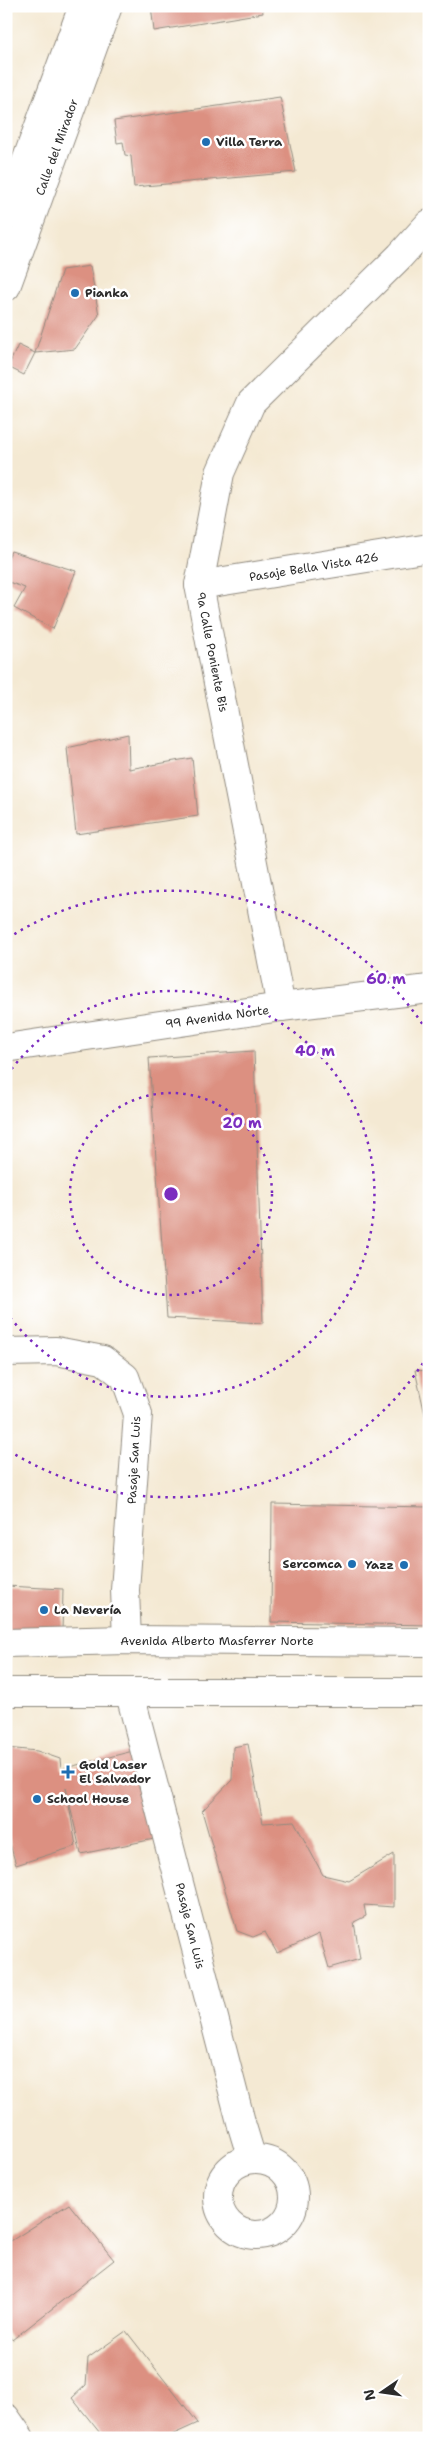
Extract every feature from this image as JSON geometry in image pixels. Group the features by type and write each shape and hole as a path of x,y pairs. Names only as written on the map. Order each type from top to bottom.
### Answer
{"street":[{"name":"Calle del Mirador","path":"6,216 83,6"},
{"name":"Calle del Mirador","path":"6,287 108,6"},
{"name":"9a Calle Poniente Bis","path":"282,1008 199,585 220,473 251,403 400,256 429,224"},
{"name":"Pasaje Bella Vista 426","path":"199,585 429,548"},
{"name":"99 Avenida Norte","path":"6,1048 429,989"},
{"name":"Pasaje San Luis","path":"6,1352 56,1351 104,1360 125,1376 138,1414 125,1590 127,1640"},
{"name":"Avenida Alberto Masferrer Norte","path":"6,1643 127,1640 429,1642"},
{"path":"6,1692 130,1694 429,1692"},
{"name":"Pasaje San Luis","path":"130,1694 252,2159"},
{"path":"6,2418 20,2438"}],"shaded area":[{"path":"429,801 429,853 421,802"}],"building":[{"path":"151,6 262,6 263,13 154,31"},
{"name":"Villa Terra","path":"280,97 296,172 134,187 131,156 125,155 123,142 117,143 114,121"},
{"name":"Pianka","path":"90,266 99,315 75,349 35,353 62,270"},
{"path":"18,345 35,353 24,375 8,367"},
{"path":"11,551 76,571 53,629 14,608 25,588 6,581 6,562"},
{"path":"128,734 129,769 192,758 198,816 76,834 67,748"},
{"path":"254,1051 263,1323 167,1318 149,1058"},
{"path":"415,1370 429,1371 429,1428 428,1428"},
{"path":"272,1504 429,1507 429,1625 271,1622"},
{"name":"La Nevería","path":"6,1586 63,1589 62,1632 6,1631"},
{"path":"248,1744 263,1823 294,1821 323,1875 349,1881 394,1854 394,1907 364,1905 366,1916 354,1922 360,1959 329,1968 319,1934 277,1953 265,1932 253,1937 237,1931 202,1811 232,1780 233,1747"},
{"path":"6,1748 37,1751 60,1759 61,1769 133,1751 154,1839 81,1854 66,1788 76,1846 16,1865 6,1830"},
{"path":"69,2204 114,2260 12,2340 6,2331 6,2244"},
{"path":"126,2331 198,2423 165,2438 104,2438 72,2398 86,2385 88,2358"}],"place":[{"name":"Villa Terra","path":"206,142"},
{"name":"Pianka","path":"75,293"},
{"name":"Sercomca","path":"352,1564"},
{"name":"Yazz","path":"404,1565"},
{"name":"La Nevería","path":"44,1610"},
{"name":"Gold Laser El Salvador","path":"68,1772"},
{"name":"School House","path":"37,1799"}]}
